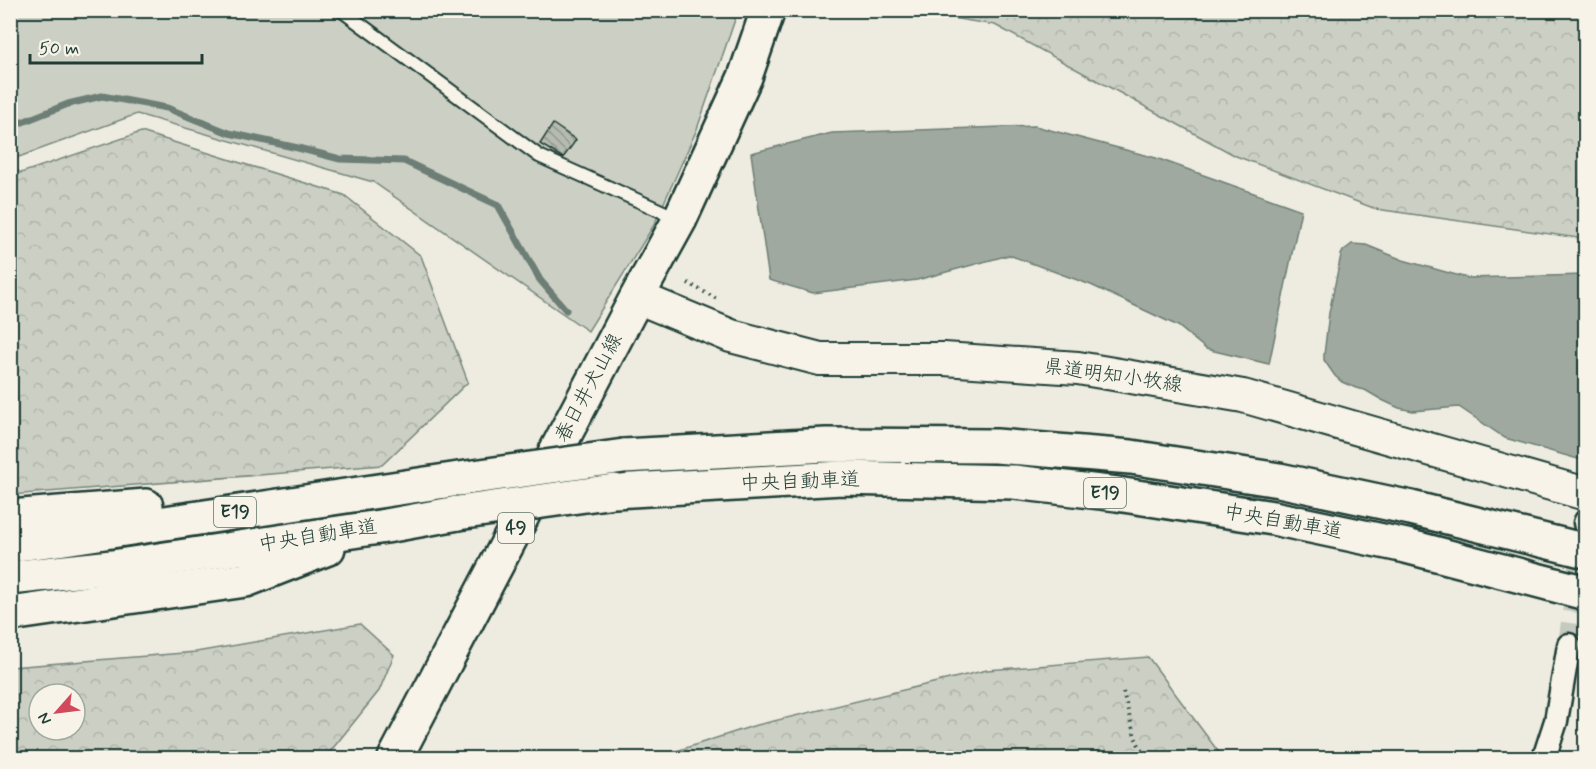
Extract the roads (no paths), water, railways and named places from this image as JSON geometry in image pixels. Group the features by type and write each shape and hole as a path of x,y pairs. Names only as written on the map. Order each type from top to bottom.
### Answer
{"main road":[{"name":"春日井犬山線","path":"395,759 680,219 744,77 768,10"},
{"name":"県道明知小牧線","path":"638,297 731,336 820,359 944,359 1078,368 1243,396 1586,494"},
{"name":"中央自動車道","path":"10,545 452,479 624,456 826,445 996,446 1131,457 1279,480 1411,507 1586,551"},
{"path":"10,517 147,506 424,463 452,479"},
{"name":"中央自動車道","path":"10,578 112,567 614,491 842,478 1014,482 1117,494 1273,518 1406,546 1586,593"},
{"path":"10,614 246,580 386,526"}],"street":[{"path":"1544,759 1556,721 1569,645"}],"lane":[{"path":"341,10 538,156 680,219"}],"waterway":[{"path":"10,127 68,104 102,96 167,108 229,133 340,159 404,161 498,205 540,280 566,310"}],"tunnel":[{"path":"1569,645 1583,537"}]}
